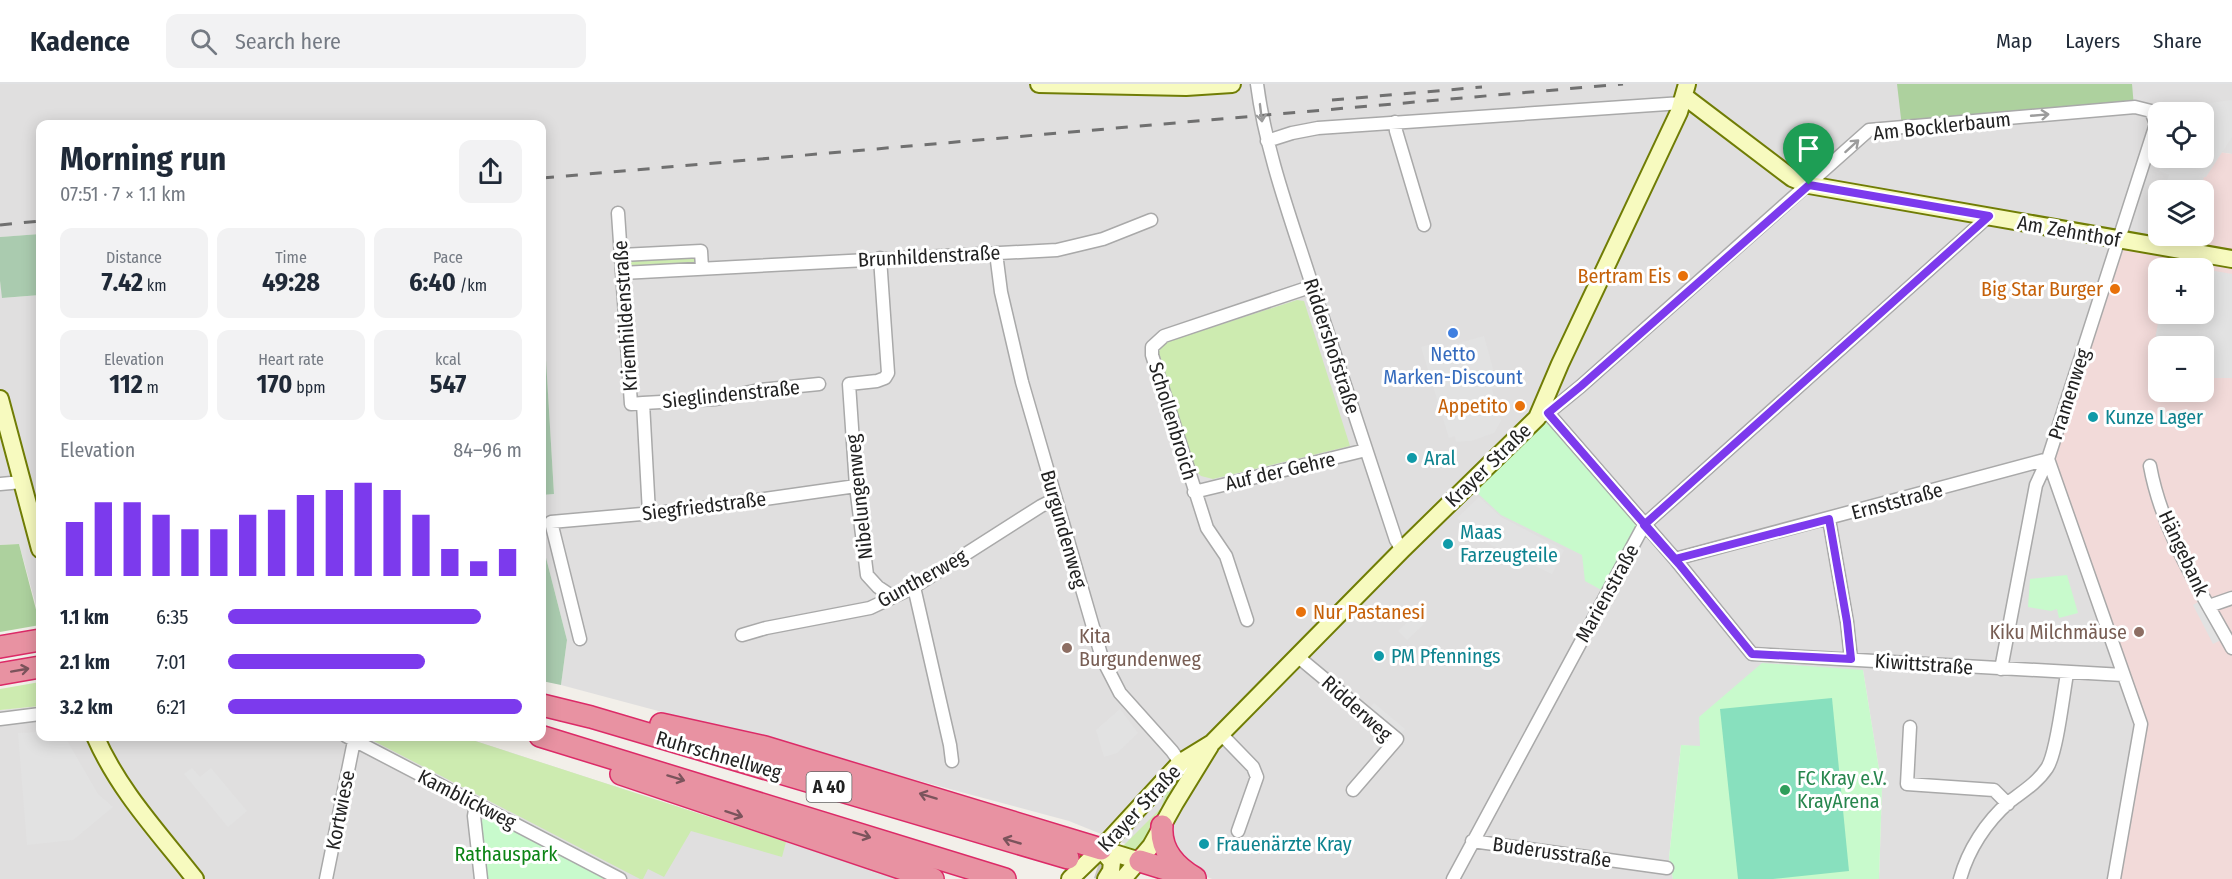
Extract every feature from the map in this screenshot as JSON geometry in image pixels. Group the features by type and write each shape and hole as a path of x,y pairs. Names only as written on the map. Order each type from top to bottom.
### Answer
{"highway":[{"path":"0,647 36,641"},
{"path":"0,674 36,668"},
{"name":"Ruhrschnellweg","path":"546,706 591,717 1068,858"},
{"path":"591,717 653,723 765,747 1101,849"},
{"name":"Ruhrschnellweg","path":"546,738 1005,879"},
{"path":"540,741 659,789 933,879"},
{"path":"1162,826 1163,838 1171,859 1180,869 1197,878"},
{"path":"1140,861 1197,878"}],"main road":[{"path":"1039,84 1186,87 1232,84"},
{"name":"Am Zehnthof","path":"1684,94 1792,178 1809,185 2232,259"},
{"name":"Krayer Straße","path":"1123,879 1151,846 1190,778 1217,739 1402,550 1542,415 1563,358 1679,112 1684,94"},
{"path":"0,399 36,534"},
{"name":"Krayer Straße","path":"1070,879 1101,849 1181,762 1217,739"},
{"path":"98,741 125,792 195,879"},
{"path":"1101,849 1140,861"},
{"path":"1101,849 1112,862 1112,868 1106,879"}],"street":[{"name":"Riddershofstraße","path":"1257,84 1267,141 1366,450 1396,540 1402,550"},
{"path":"1267,141 1318,128 1433,120 1684,94"},
{"name":"Am Bocklerbaum","path":"1542,415 1581,386 1869,130 2135,107 2148,110"},
{"path":"1395,122 1424,225"},
{"name":"Pramenweg","path":"2001,669 2036,485 2048,459 2148,150"},
{"name":"Kriemhildenstraße","path":"618,213 631,404 643,403 649,513"},
{"name":"Marienstraße","path":"1453,879 1644,525 1989,216"},
{"name":"Brunhildenstraße","path":"622,273 880,258 996,254 1067,248 1103,239 1151,220"},
{"path":"621,255 701,251 702,268"},
{"name":"Burgundenweg","path":"996,254 1001,292 1017,365 1105,666 1120,693 1181,762 1190,778"},
{"name":"Nibelungenweg","path":"880,258 888,373 885,378 877,381 849,384 856,486 867,575 878,587 893,597"},
{"name":"Schollenbroich","path":"1248,620 1226,556 1207,528 1194,492 1152,355 1152,347 1164,336 1313,286"},
{"name":"Sieglindenstraße","path":"643,403 716,399 759,390 819,384"},
{"name":"Kiwittstraße","path":"1542,415 1675,559 1752,654 2067,674 2124,675"},
{"name":"Auf der Gehre","path":"1194,492 1366,450"},
{"path":"2048,459 2141,724 2114,879"},
{"name":"Ernststraße","path":"1675,559 2048,459"},
{"name":"Hängebank","path":"2150,466 2171,536 2232,648"},
{"path":"0,484 22,482"},
{"name":"Siegfriedstraße","path":"580,639 551,522 687,510 856,486"},
{"name":"Guntherweg","path":"742,635 766,628 870,608 914,587 1055,499"},
{"path":"1829,519 1849,632 1851,659"},
{"path":"914,587 952,761"},
{"name":"Hängebank","path":"2209,606 2232,598"},
{"name":"Ridderweg","path":"1297,656 1397,739 1353,790"},
{"path":"1960,879 1967,859 1982,832 2048,767 2053,754 2067,674"},
{"path":"0,719 36,714"},
{"path":"1910,727 1907,784 1994,790 2008,804"},
{"path":"1217,739 1253,767 1257,777 1238,831"},
{"name":"Kortwiese","path":"326,879 350,741"},
{"name":"Kamblickweg","path":"354,741 620,879"},
{"path":"476,804 474,816 481,879"},
{"name":"Buderusstraße","path":"1472,841 1666,868"}],"shaded area":[{"path":"0,84 2232,84 2232,154 2214,151 2214,102 2148,102 2148,168 2204,168 2199,180 2148,180 2148,243 2120,239 2140,725 2113,879 1879,879 1882,788 1863,670 1700,747 1681,745 1669,858 1673,879 1212,879 1069,821 561,685 567,640 546,558 546,495 554,494 546,360 546,120 36,120 36,234 0,237"},
{"path":"2232,100 2232,137 2214,165 2214,102"},
{"path":"2214,151 2232,154 2232,879 2116,879 2142,732 2049,459 2120,242 2170,250 2172,246 2214,246 2214,180 2199,180 2204,168 2214,168"},
{"path":"2160,168 2212,168 2203,180 2167,180 2169,175 2159,171"},
{"path":"2214,271 2232,274 2232,378 2214,378 2214,336 2156,336 2158,324 2214,324"},
{"path":"0,281 3,298 36,295 36,605 19,544 0,545"},
{"path":"1484,336 1498,387 1492,389 1501,421 1494,433 1471,441 1456,442 1455,436 1449,438 1421,347 1435,343 1442,348"},
{"path":"1479,497 1501,517 1564,550 1552,574 1481,540 1457,518"},
{"path":"2200,601 2221,640 2213,644 2193,605"},
{"path":"1415,615 1424,624 1407,640 1398,631"},
{"path":"1374,703 1405,729 1400,735 1369,709"},
{"path":"36,706 36,741 475,741 900,879 0,879 0,710"},
{"path":"1120,709 1138,733 1117,753 1104,757 1096,730"},
{"path":"36,732 36,741 67,741 98,794 113,807 73,840 27,845 18,733"},
{"path":"192,768 200,777 211,768 247,811 228,827 184,774"}],"green space":[{"path":"1897,84 2132,84 2134,107 1902,127"},
{"path":"36,234 36,295 2,298 0,237"},
{"path":"700,253 701,267 623,272 622,256"},
{"path":"1297,300 1304,301 1350,446 1213,479 1201,476 1196,471 1158,357 1160,348 1167,342"},
{"path":"546,360 554,494 546,495"},
{"path":"1548,414 1642,525 1605,592 1585,581 1582,555 1501,515 1471,487"},
{"path":"19,544 36,610 36,626 0,632 0,545"},
{"path":"546,558 567,640 561,685 546,682"},
{"path":"2067,575 2078,613 2059,618 2057,609 2051,611 2028,607 2030,579"},
{"path":"1762,663 1863,670 1882,788 1879,879 1673,879 1669,858 1681,745 1700,746 1699,717"},
{"path":"36,683 36,706 0,710 0,689"},
{"name":"FC Kray e.V. KrayArena","path":"1832,698 1849,871 1773,879 1738,879 1720,709"},
{"path":"374,741 475,741 786,842 782,857 691,831 664,877 648,869 643,879"},
{"path":"1175,787 1140,851 1122,847 1161,808 1166,793"},
{"name":"Rathauspark","path":"489,818 609,879 484,879 479,826 483,819"}],"tunnel":[{"path":"1068,858 1130,879"}],"railway":[{"path":"546,178 1623,84"},
{"path":"1332,100 1482,87"},
{"path":"0,225 36,221"}],"place":[{"name":"Bertram Eis","path":"1683,276"},
{"name":"Big Star Burger","path":"2115,289"},
{"name":"Netto Marken-Discount","path":"1453,333"},
{"name":"Appetito","path":"1520,406"},
{"name":"Kunze Lager","path":"2093,417"},
{"name":"Aral","path":"1412,458"},
{"name":"Maas Farzeugteile","path":"1448,544"},
{"name":"Nur Pastanesi","path":"1301,612"},
{"name":"Kiku Milchmäuse","path":"2139,632"},
{"name":"Kita Burgundenweg","path":"1067,648"},
{"name":"PM Pfennings","path":"1379,656"},
{"name":"FC Kray e.V. KrayArena","path":"1785,790"},
{"name":"Frauenärzte Kray","path":"1204,844"}],"route":[{"path":"1809,185 1548,413 1644,525 1675,559 1829,519 1851,659 1752,654 1679,564 1644,525 1989,216 1809,185"}]}
